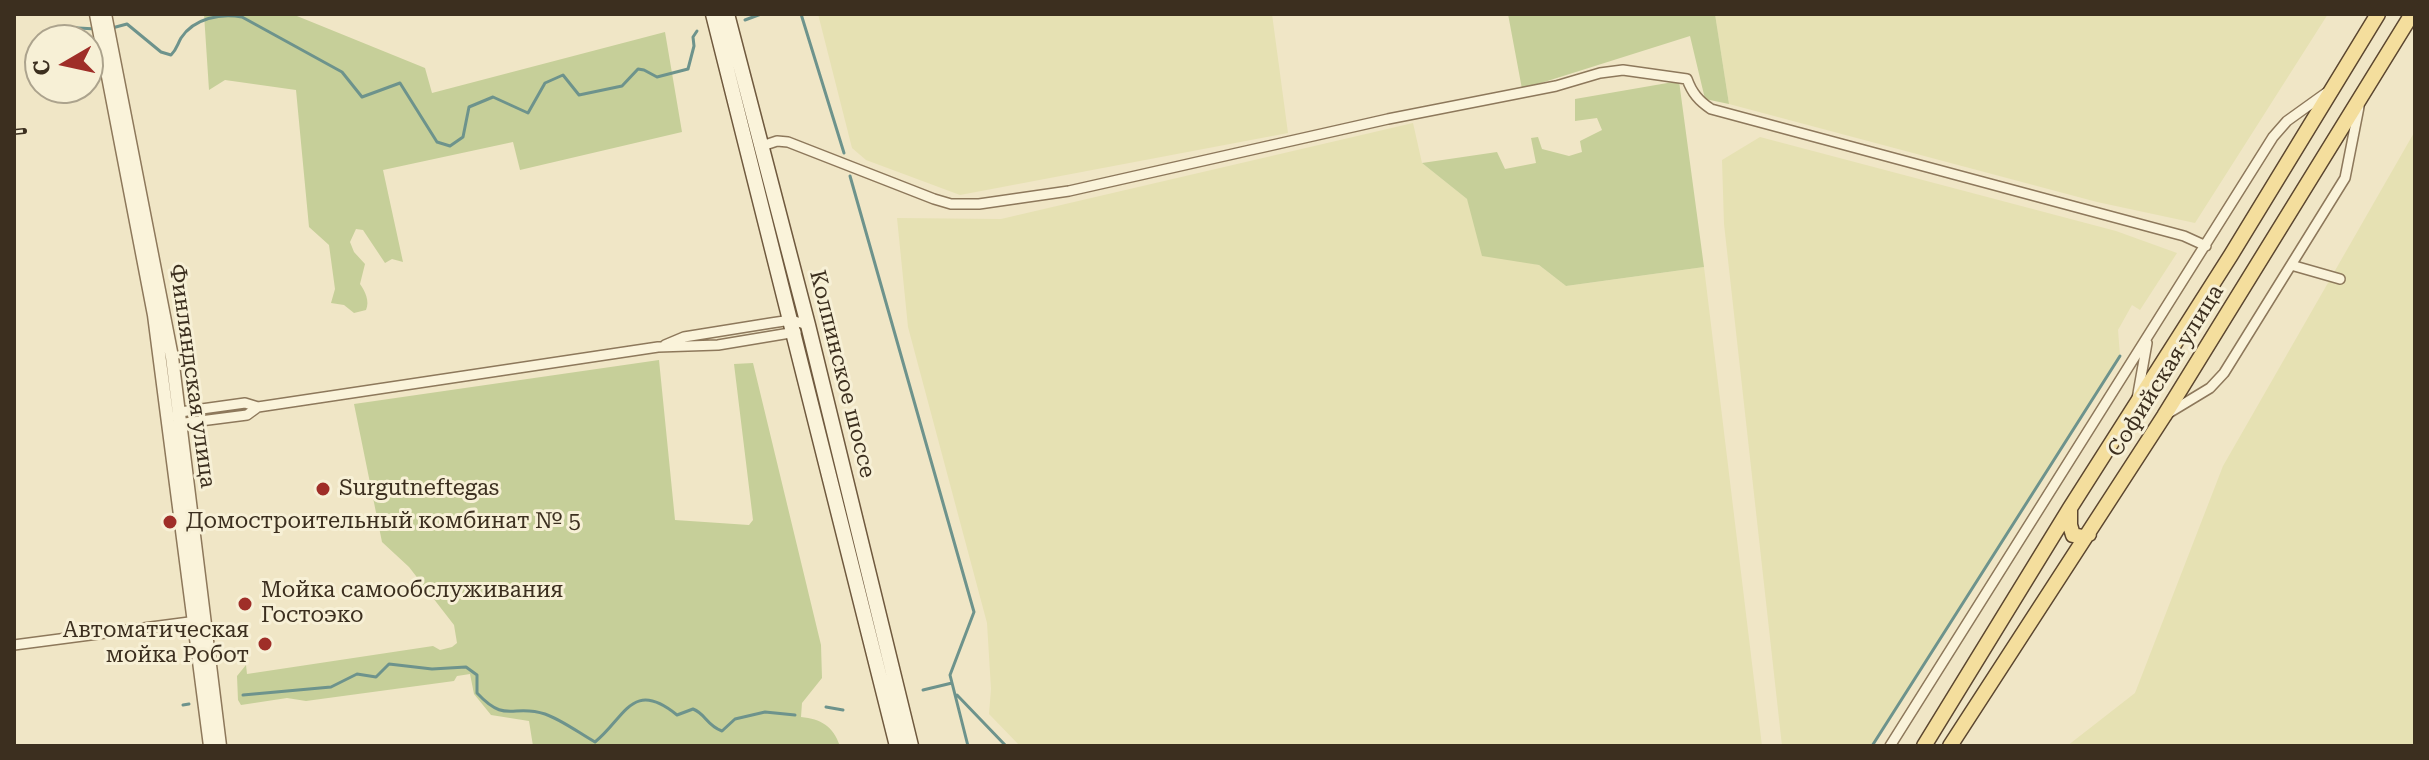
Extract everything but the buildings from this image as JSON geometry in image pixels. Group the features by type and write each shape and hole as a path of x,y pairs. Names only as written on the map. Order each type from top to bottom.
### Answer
{"main road":[{"name":"Колпинское шоссе","path":"713,14 897,746"},
{"name":"Колпинское шоссе","path":"727,14 808,325 911,746"},
{"name":"Софийская улица","path":"1924,746 2378,14"},
{"name":"Софийская улица","path":"1950,746 2164,416 2412,14"},
{"path":"2070,508 2073,535 2083,537 2089,534"},
{"path":"1961,746 1978,717 1994,676"}],"street":[{"name":"Финляндская улица","path":"101,15 161,295 212,727 210,746"},
{"path":"762,146 777,141 788,142 934,199 951,204 979,204 1069,191 1623,70 1687,79 1700,102 1711,109 2184,236 2206,246"},
{"path":"1890,746 2273,137 2287,121 2332,88"},
{"path":"2164,416 2198,397 2224,373 2345,178 2361,96"},
{"path":"2291,265 2340,279"},
{"path":"177,419 247,415 258,407 658,347 718,345 808,325"},
{"path":"2136,405 2150,332"},
{"path":"14,645 198,620"},
{"name":"Финляндская улица","path":"212,727 220,746"}],"shaded area":[{"path":"818,14 1272,14 1288,133 960,195 866,160 852,148"},
{"path":"1715,14 2328,14 2195,223 2097,202 1729,104"},
{"path":"1413,123 1422,163 1467,199 1512,259 1539,265 1566,286 1704,267 1762,746 1020,746 989,714 991,689 987,623 908,327 897,218 1001,219"},
{"path":"2415,131 2415,746 2067,746 2135,693 2223,466"},
{"path":"1760,137 2116,231 2177,253 2140,310 2132,305 2118,330 2120,356 1872,746 1782,746 1724,224 1722,160"}],"green space":[{"path":"204,14 292,14 425,68 432,93 665,32 682,132 520,170 513,142 383,170 403,262 392,259 385,263 363,230 356,229 350,242 365,264 360,284 367,303 366,310 354,313 344,305 331,303 335,289 329,245 309,227 296,90 225,80 209,90"},
{"path":"1508,14 1715,14 1729,104 1705,99 1690,36 1522,89"},
{"path":"1679,81 1704,267 1566,286 1539,265 1482,256 1467,199 1422,163 1497,152 1505,169 1536,163 1531,138 1538,137 1542,149 1569,156 1582,152 1580,141 1602,130 1597,118 1575,121 1575,99"},
{"path":"659,360 675,520 749,525 753,520 734,364 753,363 821,645 822,678 802,703 801,717 825,725 834,733 840,746 533,746 529,721 491,715 474,694 470,674 457,676 454,681 306,701 287,698 241,705 237,676 246,665 247,674 433,646 440,650 457,643 454,625 409,567 382,542 354,404"}],"waterway":[{"path":"745,20 761,14"},
{"path":"801,14 844,153"},
{"path":"112,28 127,24 161,52 171,55 186,31 200,22 225,16 242,17 342,72 362,97 400,83 437,142 450,146 463,137 469,107 493,97 528,113 545,83 563,75 579,95 622,86 638,69 657,77 688,69 693,37 697,31"},
{"path":"850,176 974,612 950,675 968,746"},
{"path":"1872,746 2120,356"},
{"path":"243,695 331,687 357,674 376,677 389,664 432,669 466,667 477,675 477,693 487,703 503,711 545,714 595,742 622,713 639,701 649,700 677,715 693,709 722,731 735,719 765,712 795,715"},
{"path":"923,690 952,683"},
{"path":"957,695 1006,746"},
{"path":"183,705 189,704"},
{"path":"826,707 843,710"}],"railway":[{"path":"14,132 24,131"}],"place":[{"name":"Surgutneftegas","path":"323,489"},
{"name":"Домостроительный комбинат № 5","path":"170,522"},
{"name":"Мойка самообслуживания Гостоэко","path":"245,604"},
{"name":"Автоматическая мойка Робот","path":"265,644"}]}
